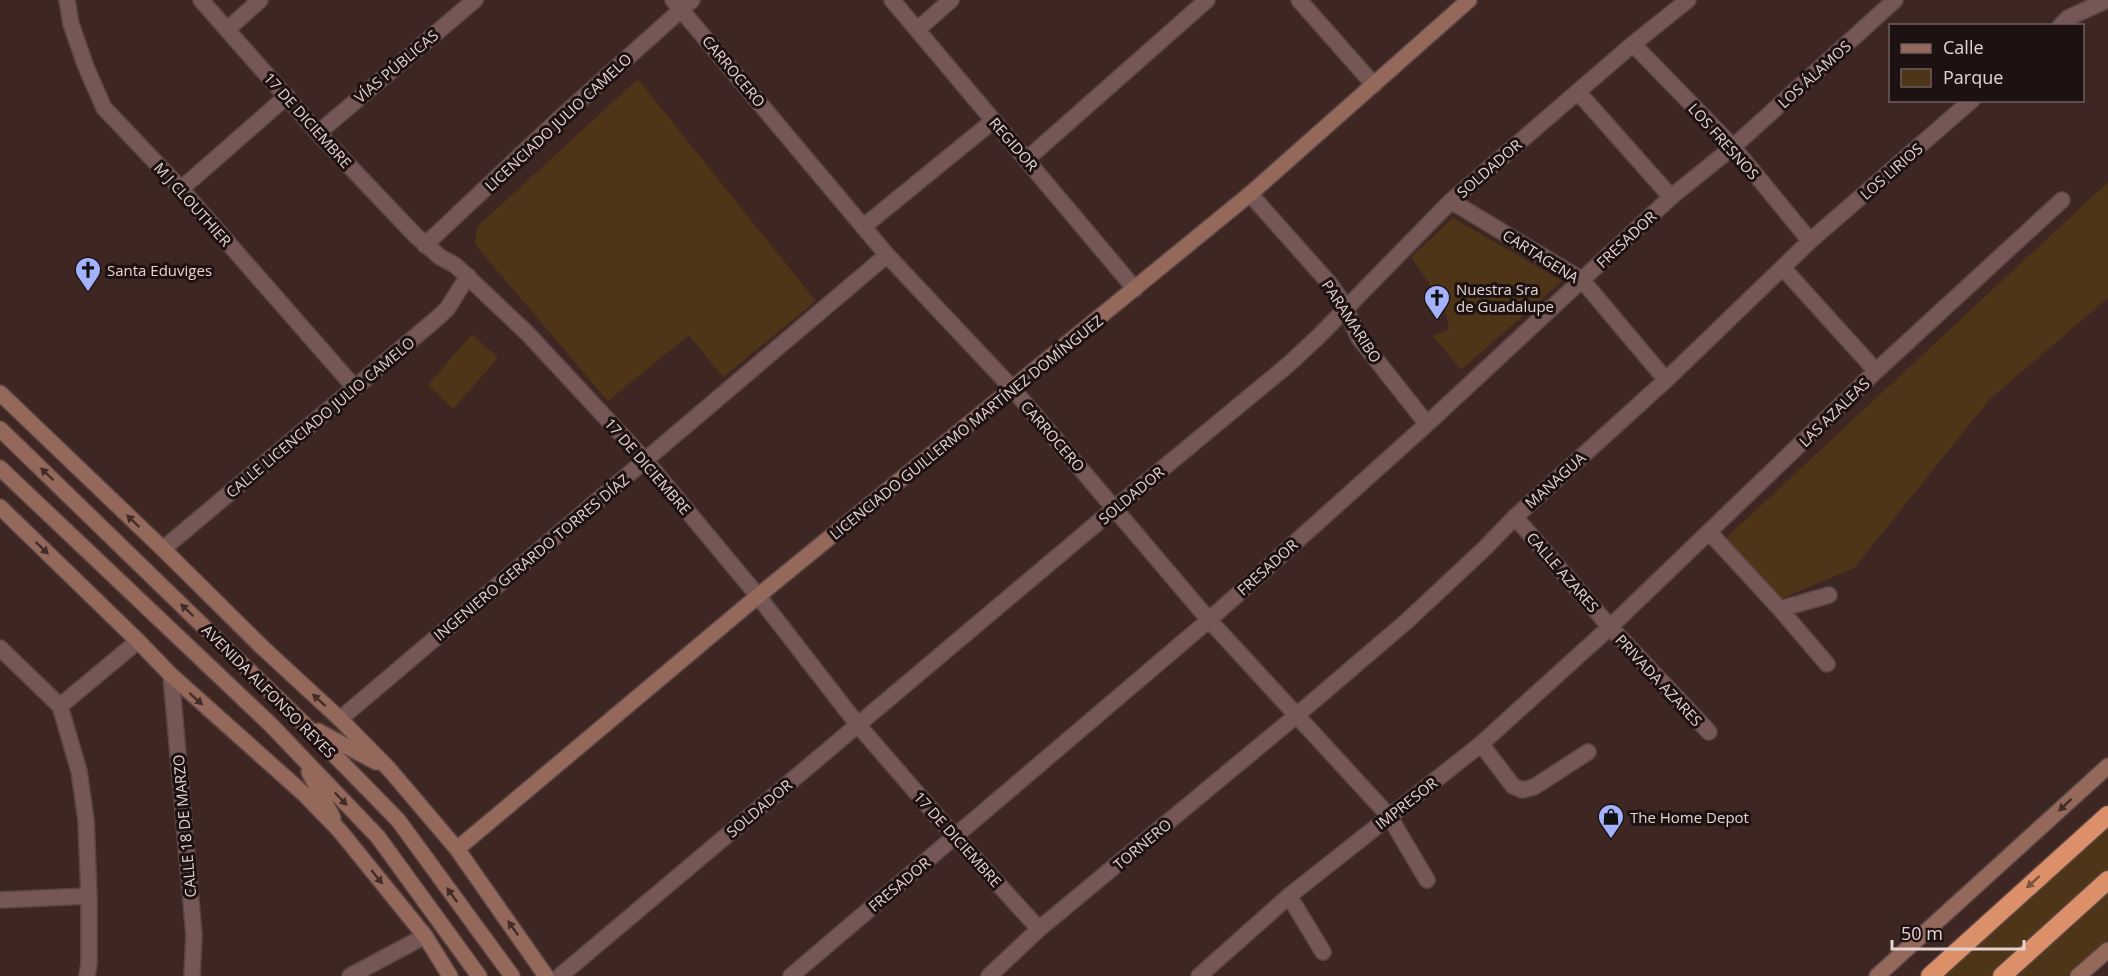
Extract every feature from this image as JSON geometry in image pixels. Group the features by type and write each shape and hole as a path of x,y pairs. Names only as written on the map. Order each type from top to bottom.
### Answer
{"highway":[{"path":"1930,976 2108,815"},
{"path":"2002,976 2108,880"}],"street":[{"name":"M J CLOUTHIER","path":"67,0 71,24 104,108 181,189 355,388"},
{"name":"17 DE DICIEMBRE","path":"201,0 318,132 425,245 468,276 528,333 645,460 758,596 858,724 1039,929"},
{"path":"228,29 260,0"},
{"name":"VÍAS PÚBLICAS","path":"318,132 475,0"},
{"name":"REGIDOR","path":"892,0 1136,289"},
{"path":"918,29 951,0"},
{"path":"1027,159 1207,0"},
{"path":"1299,0 1374,85"},
{"name":"LICENCIADO GUILLERMO MARTÍNEZ DOMÍNGUEZ","path":"457,849 758,596 1250,194 1469,0"},
{"name":"SOLDADOR","path":"560,976 1289,364 1320,336 1451,201 1633,44 1688,0"},
{"name":"LOS ÁLAMOS","path":"1733,147 1894,0"},
{"path":"2062,24 2083,5 2107,0"},
{"name":"CARROCERO","path":"683,3 886,255 1012,388 1209,620 1389,816 1427,880"},
{"name":"LICENCIADO JULIO CAMELO","path":"425,245 683,3"},
{"name":"LOS FRESNOS","path":"1633,44 1733,147 1810,242"},
{"path":"1578,92 1671,197"},
{"path":"181,189 287,96"},
{"name":"LOS LIRIOS","path":"1810,242 1970,102"},
{"path":"863,227 993,121"},
{"name":"FRESADOR","path":"791,976 1209,620 1426,424 1671,197 1733,147"},
{"name":"PARAMARIBO","path":"1250,194 1330,284 1359,338 1426,424"},
{"name":"LAS AZALEAS","path":"1610,627 1876,371 2062,200"},
{"name":"CARTAGENA","path":"1451,201 1582,280 1666,380"},
{"name":"MANAGUA","path":"1297,715 1440,591 1515,517 1666,380 1810,242"},
{"name":"INGENIERO GERARDO TORRES DÍAZ","path":"340,719 886,255"},
{"path":"1782,268 1876,371"},
{"name":"CALLE LICENCIADO JULIO CAMELO","path":"163,549 447,309 468,276"},
{"path":"0,393 262,647 340,719 389,769 457,849 546,976"},
{"name":"AVENIDA ALFONSO REYES","path":"0,429 304,723 398,820 512,976"},
{"name":"AVENIDA ALFONSO REYES","path":"0,468 271,725 378,837 479,976"},
{"path":"0,507 138,640 171,675 304,795 340,831 425,936 450,976"},
{"name":"CALLE AZARES","path":"1515,517 1610,627"},
{"path":"1710,533 1827,664"},
{"path":"1780,609 1829,595"},
{"name":"PRIVADA AZARES","path":"1610,627 1709,732"},
{"name":"IMPRESOR","path":"1199,976 1289,896 1481,744 1610,627"},
{"path":"60,706 138,640"},
{"path":"0,648 60,706 79,771 86,820 89,896 87,976"},
{"name":"CALLE 18 DE MARZO","path":"171,675 194,935 192,976"},
{"name":"TORNERO","path":"994,974 1039,929 1297,715"},
{"path":"304,723 389,769"},
{"path":"1481,744 1513,786 1522,790 1534,787 1588,752"},
{"path":"301,756 340,831"},
{"path":"1876,976 2108,766"},
{"path":"0,900 89,896"},
{"path":"1289,896 1323,952"},
{"path":"350,976 425,936"},
{"path":"2078,976 2108,950"}],"green space":[{"path":"638,79 816,301 723,377 689,335 608,401 478,248 475,241 477,227"},
{"path":"2108,182 2108,298 1990,399 1854,568 1778,600 1725,539"},
{"path":"1453,218 1562,281 1461,370 1433,336 1449,329 1441,287 1433,289 1411,257"},
{"path":"472,334 498,358 453,409 428,385"},
{"path":"2108,819 2108,939 2068,976 1930,976"}],"place":[{"name":"Santa Eduviges","path":"88,293"},
{"name":"Nuestra Sra de Guadalupe","path":"1437,321"},
{"name":"The Home Depot","path":"1611,840"}]}
